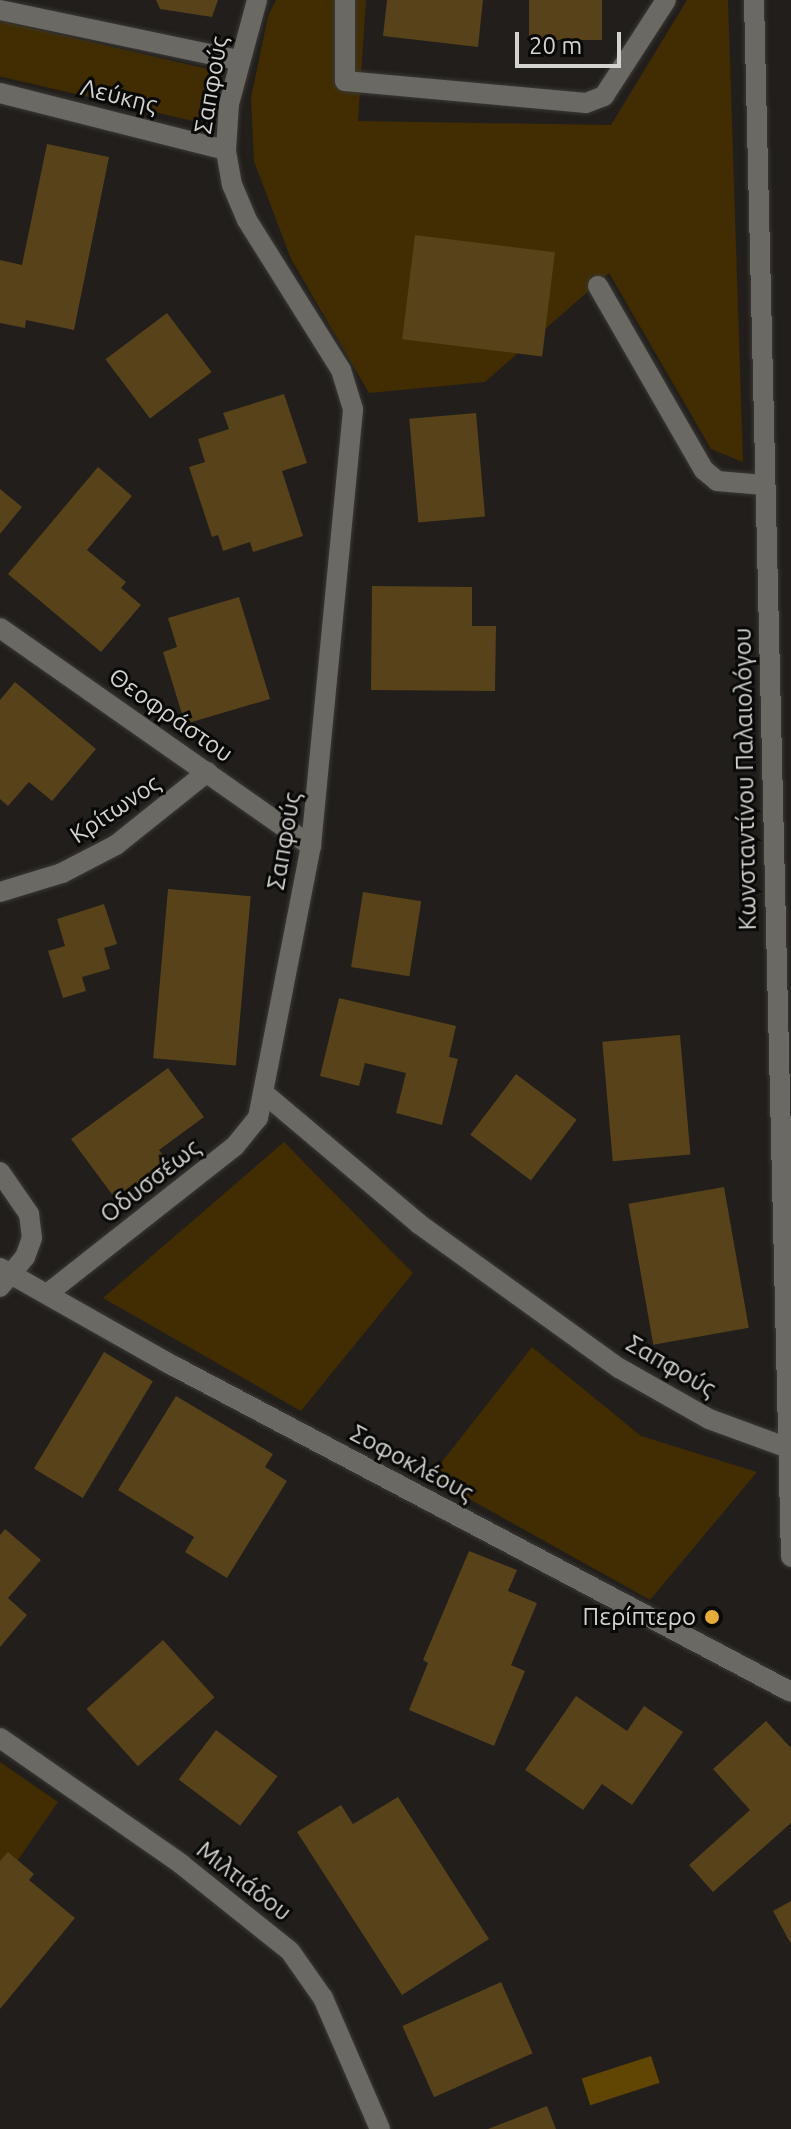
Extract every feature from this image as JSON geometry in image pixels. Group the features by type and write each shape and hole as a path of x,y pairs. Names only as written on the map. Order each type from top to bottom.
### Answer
{"street":[{"name":"Σαπφούς","path":"257,0 237,60 226,150 232,185 247,220 341,370 352,399 322,771 266,1095 419,1224 619,1368 709,1419 785,1447"},
{"path":"345,0 345,81 586,103 604,96 666,0"},
{"name":"Κωνσταντίνου Παλαιολόγου","path":"754,0 785,1447 791,1557"},
{"path":"0,10 237,60"},
{"name":"Λεύκης","path":"0,93 226,150"},
{"path":"598,286 704,470 717,481 764,485"},
{"name":"Θεοφράστου","path":"0,628 311,846"},
{"name":"Κρίτωνος","path":"0,892 62,873 104,852 207,772"},
{"name":"Οδυσσέως","path":"47,1294 235,1146 258,1118 266,1095"},
{"name":"Σοφοκλέους","path":"0,1172 29,1214 32,1238 4,1276 47,1294 791,1692"},
{"name":"Μιλτιάδου","path":"0,1738 181,1864 290,1951 323,1998 380,2129"}],"shaded area":[{"path":"276,0 366,0 358,121 611,125 687,0 728,0 743,462 711,449 609,273 485,382 369,393 291,259 254,161 251,98 268,16"},
{"path":"0,21 211,70 199,122 0,76"},
{"path":"284,1142 413,1273 301,1411 103,1298"},
{"path":"532,1347 641,1436 757,1472 650,1600 430,1477"},
{"path":"0,1762 58,1802 0,1886"},
{"path":"651,2056 660,2083 590,2105 582,2079"}],"building":[{"path":"156,0 218,0 212,17 160,9"},
{"path":"387,0 483,0 478,47 383,36"},
{"path":"529,0 602,0 602,40 529,40"},
{"path":"47,144 109,157 74,330 26,320 25,328 0,323 0,260 22,265"},
{"path":"415,235 555,252 542,356 402,339"},
{"path":"167,313 212,372 150,418 106,359"},
{"path":"284,394 307,463 282,471 303,536 253,552 250,542 223,551 218,535 212,537 189,467 205,462 198,439 229,429 223,413"},
{"path":"476,413 485,517 418,522 409,419"},
{"path":"98,467 132,496 87,550 126,582 121,588 141,605 101,652 8,574"},
{"path":"0,489 22,507 0,534"},
{"path":"372,586 472,587 472,626 496,626 495,691 371,690"},
{"path":"239,597 270,699 185,724 163,652 177,647 168,618"},
{"path":"15,682 96,749 52,801 29,782 8,806 0,799 0,700"},
{"path":"168,889 251,896 236,1066 153,1058"},
{"path":"363,892 421,901 409,976 351,967"},
{"path":"104,904 117,944 104,948 110,969 82,977 86,991 63,998 48,951 65,946 57,919"},
{"path":"339,998 456,1026 449,1057 458,1059 442,1125 396,1113 406,1073 365,1063 359,1086 320,1076"},
{"path":"680,1035 690,1155 613,1161 602,1042"},
{"path":"168,1068 204,1117 159,1150 169,1163 117,1201 71,1139"},
{"path":"516,1074 577,1120 531,1180 470,1135"},
{"path":"724,1187 749,1328 653,1345 628,1204"},
{"path":"104,1352 153,1381 83,1498 34,1469"},
{"path":"176,1396 273,1454 265,1467 287,1481 227,1578 185,1552 194,1537 118,1490"},
{"path":"5,1529 41,1560 8,1598 27,1615 0,1647 0,1535"},
{"path":"469,1551 517,1570 508,1591 537,1603 511,1665 525,1671 494,1746 409,1710 428,1663 423,1660"},
{"path":"163,1640 215,1697 138,1766 86,1709"},
{"path":"576,1696 627,1731 644,1706 683,1732 632,1805 602,1784 583,1810 525,1770"},
{"path":"766,1721 791,1748 791,1823 713,1892 689,1865 750,1810 713,1769"},
{"path":"216,1730 277,1776 240,1826 179,1780"},
{"path":"398,1797 489,1939 402,1995 297,1832 341,1805 353,1824"},
{"path":"8,1852 34,1874 29,1880 75,1918 0,2009 0,1861"},
{"path":"791,1901 791,1944 773,1911"},
{"path":"501,1982 533,2053 434,2097 402,2026"},
{"path":"547,2106 556,2129 488,2129"}],"place":[{"name":"Περίπτερο","path":"712,1617"}]}
